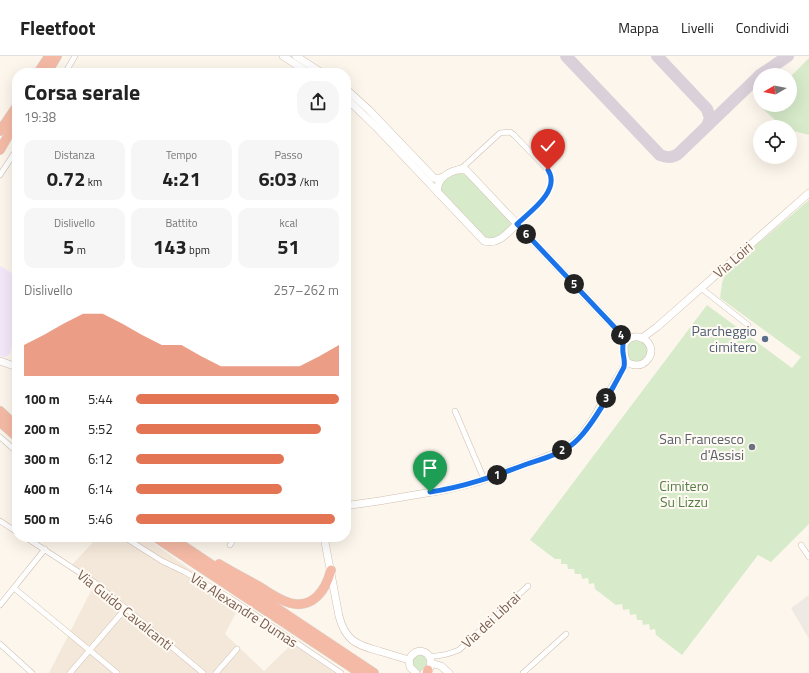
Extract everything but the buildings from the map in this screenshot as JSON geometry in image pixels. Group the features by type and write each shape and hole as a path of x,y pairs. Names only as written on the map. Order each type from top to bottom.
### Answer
{"highway":[{"path":"41,68 49,56"},
{"path":"50,68 57,56"},
{"path":"0,131 12,122"},
{"path":"0,136 12,123"},
{"path":"0,145 12,125"},
{"path":"0,150 12,126"},
{"path":"0,411 12,422"},
{"path":"0,422 12,433"},
{"path":"163,542 360,673"},
{"path":"178,542 374,673"},
{"path":"180,542 289,603 294,604 307,602 317,597 325,587 331,570"}],"main road":[{"path":"283,56 301,68"},
{"path":"296,56 314,68"},
{"path":"351,93 434,178 438,179 455,170 466,170 620,333 624,343 623,348 625,358 625,363 619,375 593,419 581,436 565,449 484,480 444,490 351,505"},
{"path":"351,103 484,241 498,241 517,224"},
{"path":"438,193 438,185 443,177"},
{"name":"Via Loiri","path":"642,338 657,327 809,193"},
{"path":"649,343 657,327"},
{"path":"619,375 624,370 640,364 649,358 651,354 649,343 642,338 631,338 620,333"},
{"path":"623,348 631,338"},
{"path":"625,358 627,361 635,365"},
{"path":"0,361 12,365"},
{"path":"326,542 339,616 346,634 358,644 409,660"},
{"path":"413,672 409,665 409,660 416,652 422,652 428,667 441,666 449,673"}],"street":[{"path":"68,68 74,56"},
{"path":"455,170 463,167 500,133 510,132 514,135 552,176 549,191 542,201 517,224"},
{"path":"0,175 12,157"},
{"path":"701,288 748,325"},
{"path":"455,411 484,480"},
{"path":"0,437 12,448"},
{"path":"0,521 12,529"},
{"path":"0,526 8,527"},
{"name":"Via Guido Cavalcanti","path":"33,542 94,582 203,673"},
{"name":"Via Alexandre Dumas","path":"132,542 162,561 230,598 341,673"},
{"path":"801,544 809,557"},
{"path":"0,605 45,550"},
{"name":"Via dei Librai","path":"428,667 443,656 459,650 528,586"},
{"path":"14,588 117,673"},
{"path":"70,673 126,608"},
{"path":"523,673 566,634"},
{"path":"0,644 32,673"},
{"path":"216,673 237,650"}],"shaded area":[{"path":"1,266 12,274 12,345 10,354 5,357 0,356"},
{"path":"93,542 152,542 240,605 225,634 264,671 293,643 335,673 49,673 94,585 68,569"},
{"path":"809,595 809,639 791,608"}],"green space":[{"path":"809,58 809,135 797,132 797,120 775,120 766,112 797,112 797,70"},
{"path":"459,173 466,175 511,222 510,227 496,239 486,238 441,191 440,184 452,174"},
{"name":"Cimitero Su Lizzu","path":"809,200 809,524 771,562 758,555 682,655 656,635 655,629 650,630 649,624 643,625 642,620 637,620 636,614 630,615 629,609 623,610 622,604 616,605 595,589 594,583 589,584 588,578 582,579 581,574 575,574 574,569 568,569 567,564 561,564 561,559 555,559 530,540 707,305 792,368 801,357 720,298 722,283 726,271"},
{"path":"637,340 645,343 648,351 645,359 637,362 629,359 626,351 629,343"},
{"path":"420,655 426,657 428,663 426,669 420,671 414,669 412,663 414,657"}],"taxiway":[{"path":"566,56 660,155 667,157 672,157 678,154 753,82"},
{"path":"657,56 707,109 710,118 707,126"},
{"path":"770,68 788,56"}],"place":[{"name":"Parcheggio cimitero","path":"765,339"},
{"name":"San Francesco d'Assisi","path":"752,447"}],"route":[{"path":"430,492 480,481 565,449 581,436 624,367 624,343 620,333 517,224 542,201 552,186 552,176 548,170"}]}
